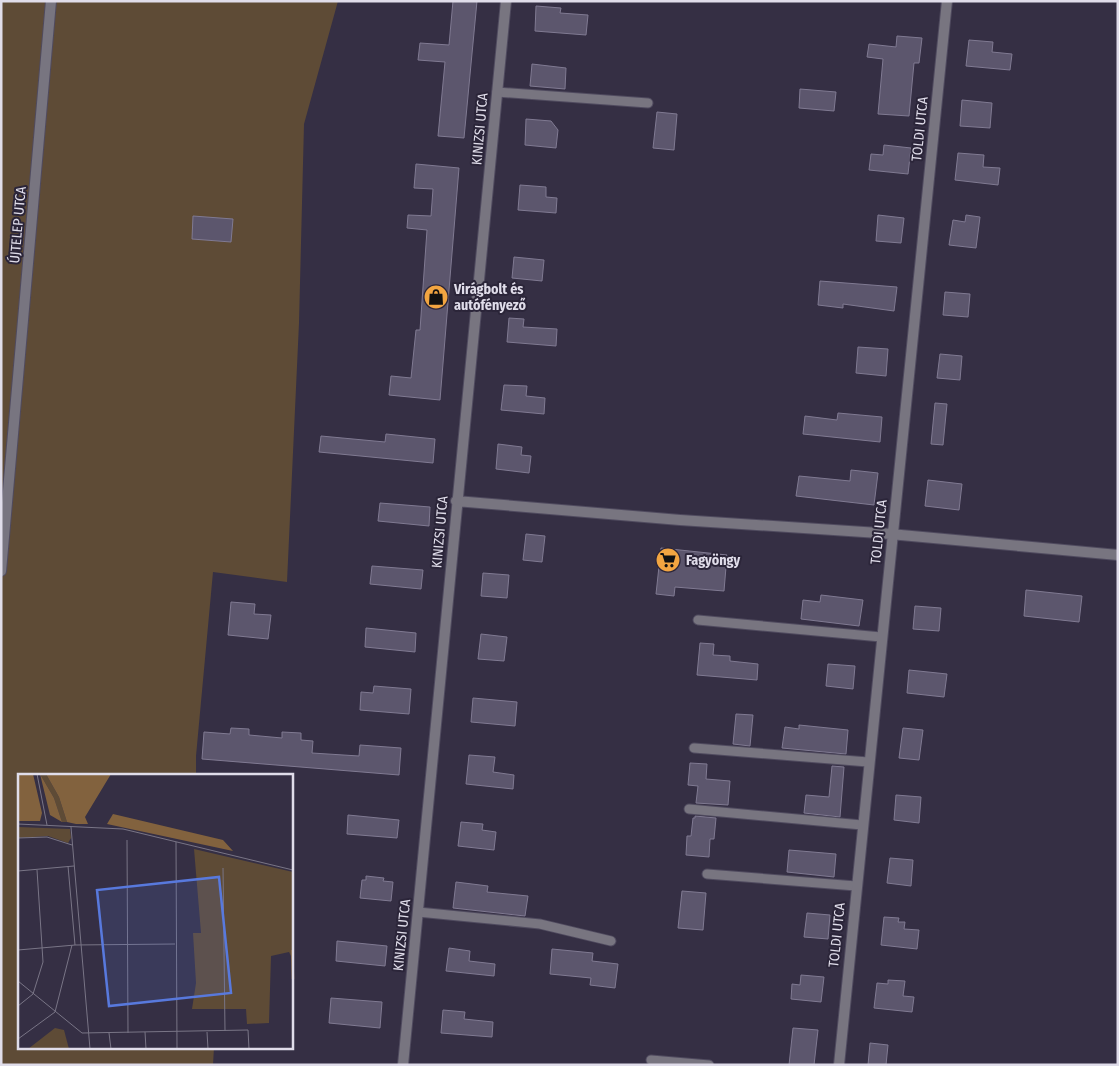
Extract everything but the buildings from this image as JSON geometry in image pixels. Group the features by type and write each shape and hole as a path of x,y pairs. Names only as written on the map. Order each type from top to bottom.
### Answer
{"street":[{"name":"ÚJTELEP UTCA","path":"1,571 51,1"},
{"name":"KINIZSI UTCA","path":"403,1065 456,501 506,1"},
{"name":"TOLDI UTCA","path":"839,1065 868,762 947,1"},
{"path":"456,501 680,520 892,535 1118,555"}],"lane":[{"path":"497,92 648,103"},
{"path":"698,620 881,637"},
{"path":"694,748 868,762"},
{"path":"689,809 862,825"},
{"path":"707,874 856,886"},
{"path":"418,912 540,924 611,941"},
{"path":"651,1060 709,1065"}],"shaded area":[{"path":"1,1 338,1 304,124 299,323 287,582 213,572 196,756 196,774 18,774 18,1048 214,1048 213,1065 1,1065"}],"place":[{"name":"Virágbolt és autófényező","path":"436,297"},
{"name":"Fagyöngy","path":"668,560"}]}
